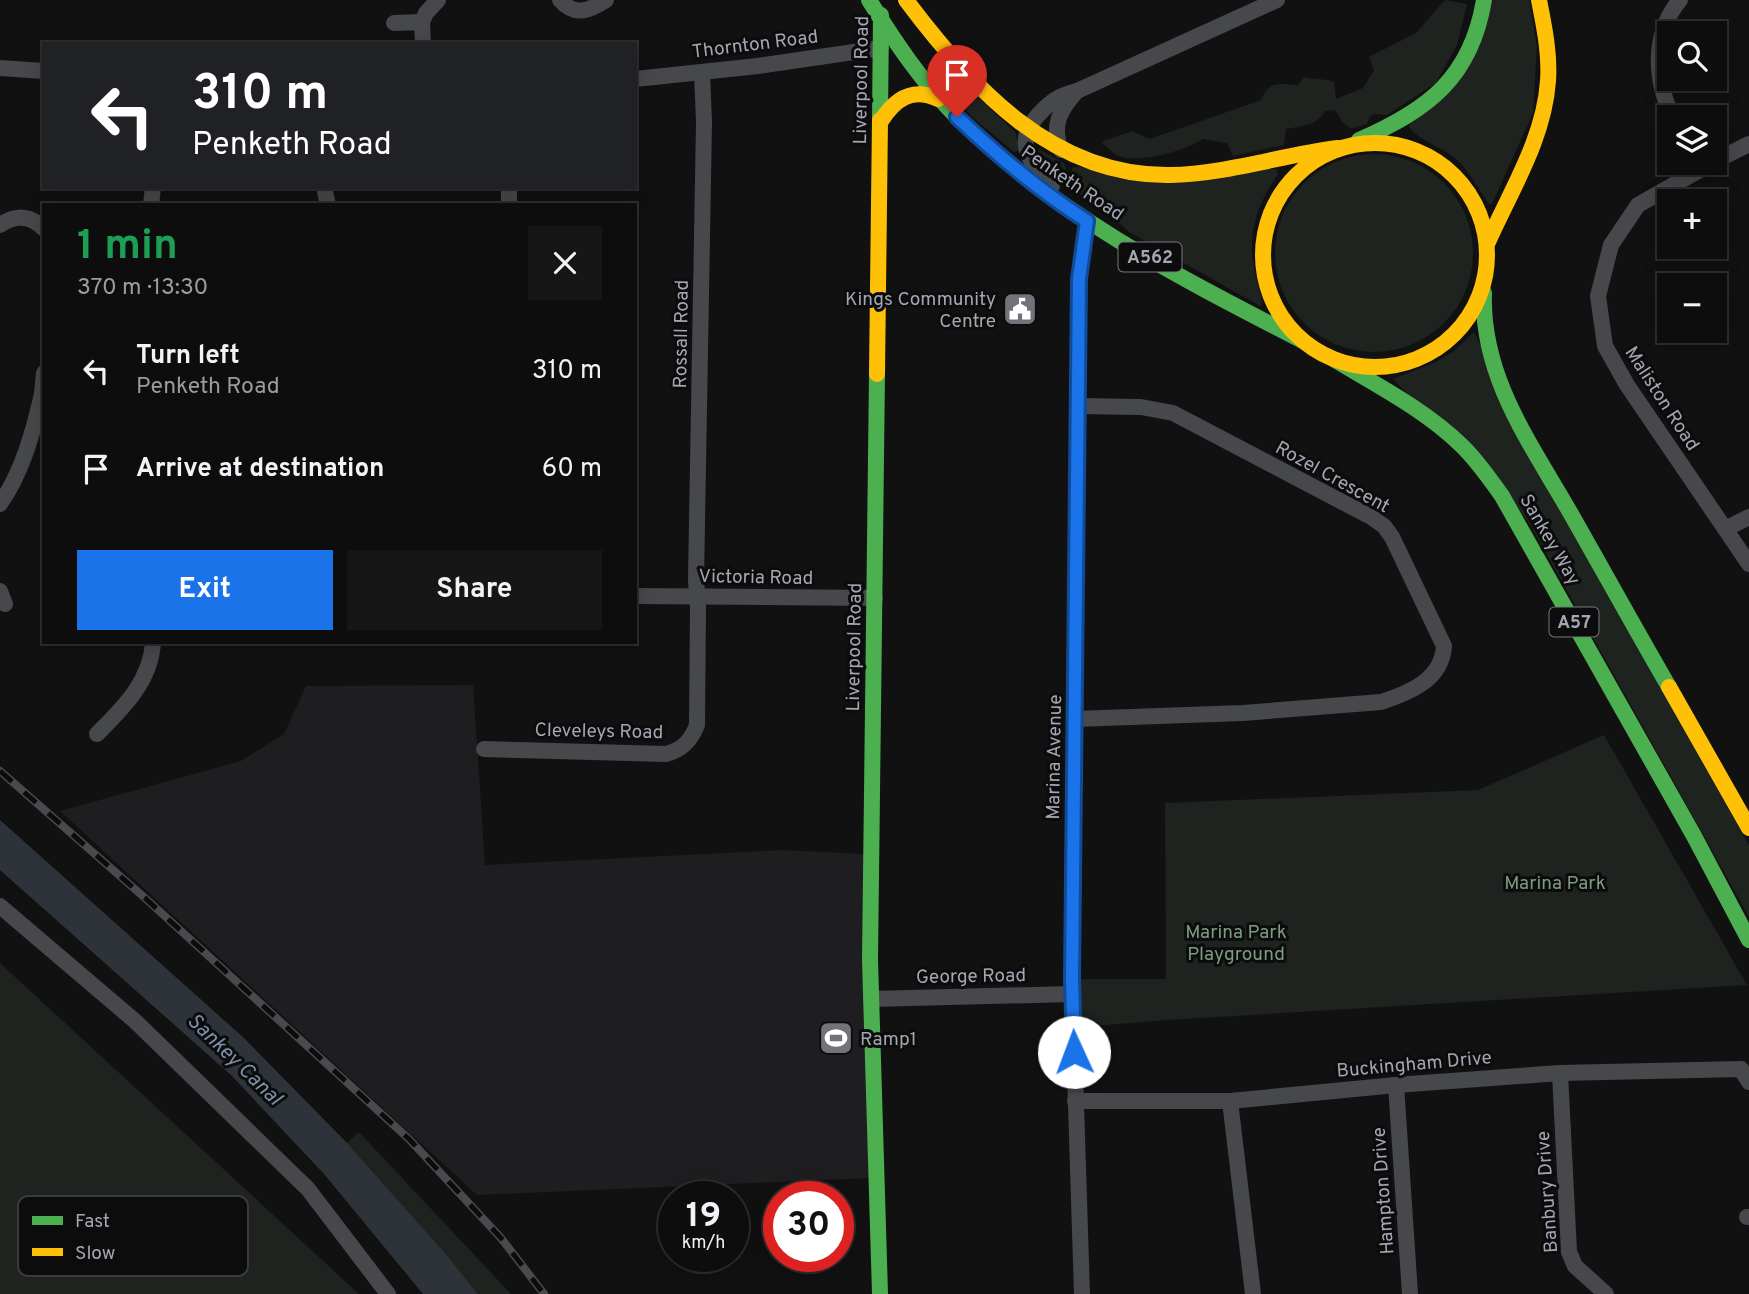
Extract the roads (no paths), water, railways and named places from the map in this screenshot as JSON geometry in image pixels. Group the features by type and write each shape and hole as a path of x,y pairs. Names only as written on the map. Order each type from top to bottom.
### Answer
{"main road":[{"name":"Penketh Road","path":"869,0 881,22 938,99 993,152 1037,187 1084,219 1303,341"},
{"name":"Liverpool Road","path":"880,1294 871,999 881,0"},
{"name":"Penketh Road","path":"906,0 975,83 1027,129 1061,150 1098,167 1134,174 1167,175 1341,147"},
{"name":"A57","path":"1484,0 1475,43 1454,78 1425,106 1400,121 1308,163 1285,186 1269,215 1262,248 1266,282 1279,314 1303,341 1335,360 1362,366 1388,367 1421,358 1450,339 1472,313 1485,281 1488,242 1540,126 1548,91 1548,56 1539,0"},
{"path":"881,121 897,101 915,92 923,92 938,99"},
{"name":"A57","path":"1341,147 1368,142 1401,144 1432,157 1458,178 1478,207 1488,242"},
{"name":"Sankey Way","path":"1485,281 1482,315 1486,340 1502,392 1749,828"},
{"name":"Sankey Way","path":"1335,360 1440,427 1460,443 1502,496 1687,824 1749,940"}],"street":[{"path":"424,42 422,22 438,0"},
{"path":"560,0 569,9 578,12 593,9 606,0"},
{"path":"1084,219 1045,179 1031,160 1025,144 1027,129 1055,98 1077,91 1277,0"},
{"path":"1667,105 1658,59 1670,11 1680,0"},
{"path":"394,23 422,22"},
{"name":"Thornton Road","path":"637,79 758,66 881,48"},
{"path":"0,68 42,71"},
{"name":"Rossall Road","path":"697,597 704,122 702,72"},
{"path":"1061,150 1056,135 1057,122 1063,107 1077,91"},
{"name":"Maliston Road","path":"1727,154 1749,144"},
{"name":"Maliston Road","path":"1688,175 1637,205 1611,245 1598,296 1605,346 1627,385 1749,564"},
{"path":"0,225 10,219 26,217 42,227"},
{"name":"Marina Avenue","path":"1082,1294 1072,994 1079,279 1084,219"},
{"path":"0,504 10,490 32,437 42,398"},
{"name":"Rozel Crescent","path":"1075,719 1243,713 1381,702 1420,686 1436,672 1443,660 1444,646 1392,537 1384,526 1371,517 1173,413 1141,407 1078,406"},
{"path":"1725,529 1749,517"},
{"name":"Victoria Road","path":"637,596 875,598"},
{"name":"Cleveleys Road","path":"484,749 666,754 682,747 690,741 697,725 697,597"},
{"path":"97,734 131,700 152,659 153,644"},
{"path":"0,906 135,1021 308,1189 388,1294"},
{"name":"George Road","path":"871,999 1072,994"},
{"name":"Buckingham Drive","path":"1075,1101 1230,1101 1396,1084 1560,1073 1741,1069 1749,1082"},
{"name":"Banbury Drive","path":"1560,1073 1569,1252 1575,1266 1606,1294"},
{"name":"Hampton Drive","path":"1396,1084 1410,1294"},
{"path":"1230,1101 1253,1294"}],"water":[{"name":"Sankey Canal","path":"0,820 244,1038 347,1143 478,1294 423,1294 324,1174 232,1076 0,870"}],"railway":[{"path":"0,771 145,898 409,1139 501,1238 544,1294"}],"place":[{"name":"Kings Community Centre","path":"1020,309"},
{"name":"Ramp1","path":"836,1038"}],"park label":[{"name":"Marina Park","path":"1555,882"},
{"name":"Marina Park Playground","path":"1236,942"}]}
